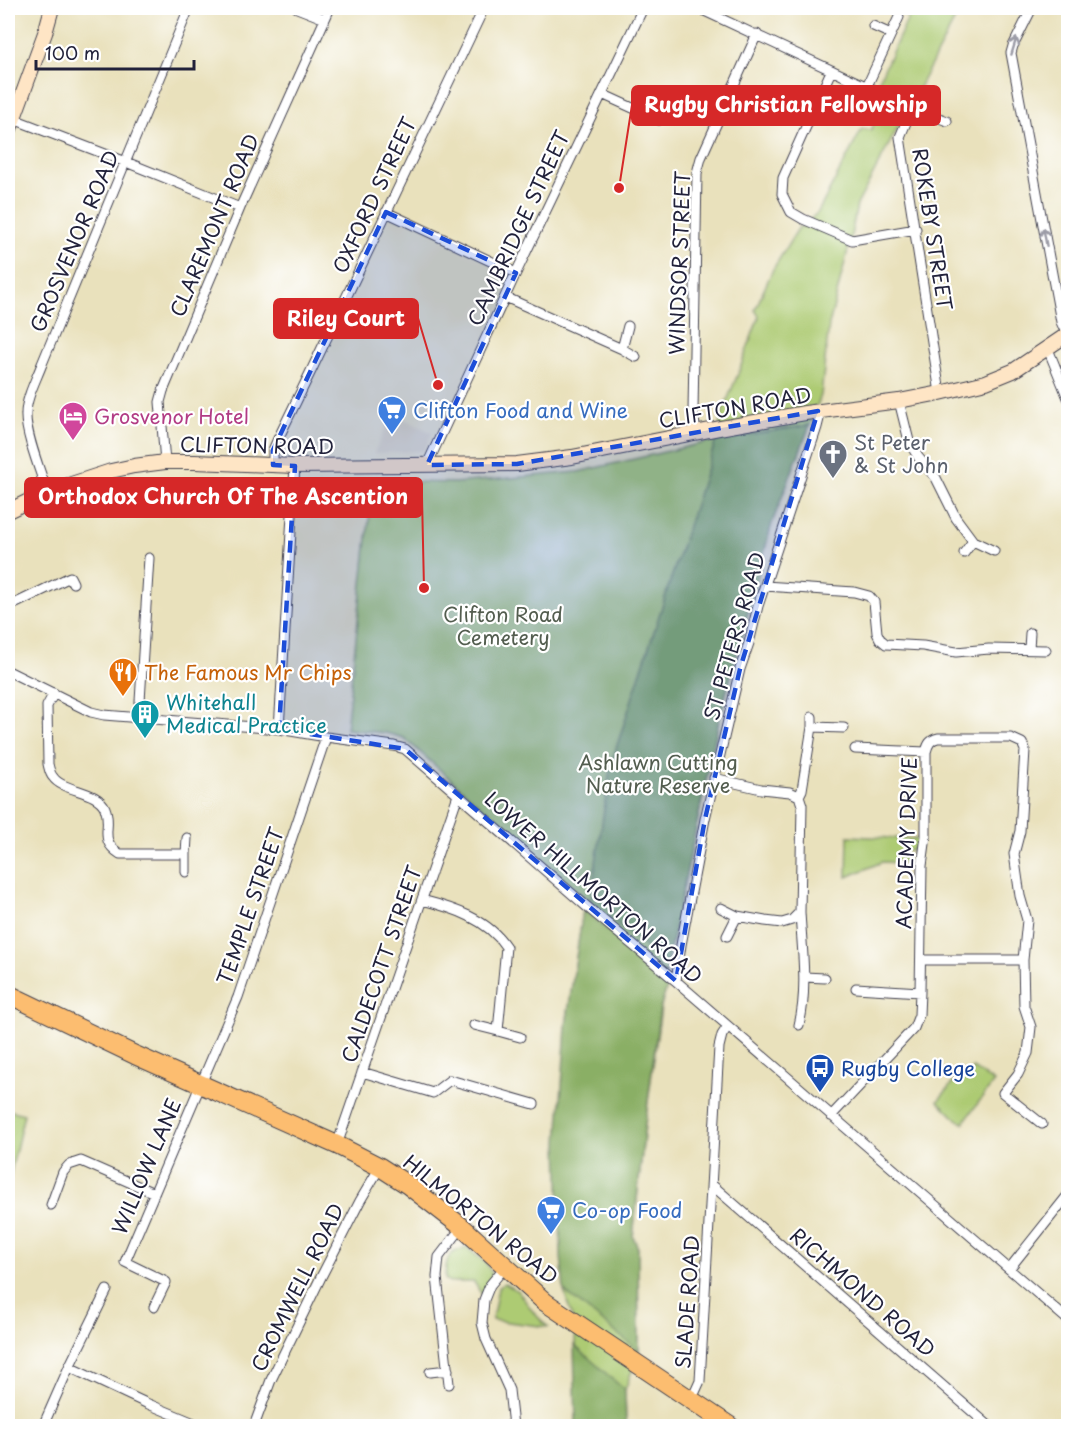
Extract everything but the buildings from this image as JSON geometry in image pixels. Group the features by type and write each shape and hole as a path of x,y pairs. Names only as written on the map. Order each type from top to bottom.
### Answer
{"highway":[{"name":"HILMORTON ROAD","path":"8,994 135,1055 337,1145 380,1167 408,1185 462,1227 545,1302 730,1426"}],"street":[{"path":"8,134 10,118 45,33 52,8"},
{"name":"GROSVENOR ROAD","path":"47,492 28,431 25,416 27,405 189,8"},
{"path":"297,8 325,19"},
{"name":"CLAREMONT ROAD","path":"165,462 160,402 163,391 240,208 330,8"},
{"name":"OXFORD STREET","path":"273,465 273,450 277,441 484,8"},
{"name":"CAMBRIDGE STREET","path":"427,465 643,8"},
{"path":"698,8 887,96"},
{"path":"1032,8 1012,46 1011,53 1060,322 1068,335"},
{"path":"867,86 899,17"},
{"path":"873,26 891,34"},
{"name":"WINDSOR STREET","path":"696,433 693,412 697,173 701,158 756,34"},
{"path":"831,70 783,178 784,201 791,212 803,219 852,240 916,229"},
{"path":"602,94 659,120"},
{"name":"ROKEBY STREET","path":"940,393 900,137 913,109 947,121"},
{"path":"10,118 240,208"},
{"path":"386,212 516,273"},
{"path":"505,297 636,357"},
{"path":"622,349 628,326"},
{"name":"CLIFTON ROAD","path":"8,511 47,492 111,471 165,462 295,466 517,464 572,457 811,412 899,401 986,382 1012,371 1068,335"},
{"path":"1048,348 1068,398"},
{"path":"899,401 909,441 918,457 936,478 956,518 973,541 994,551"},
{"name":"ST PETERS ROAD","path":"673,978 705,819 740,669 758,606 819,419 811,412"},
{"path":"279,729 295,466"},
{"path":"964,554 973,541"},
{"path":"139,717 149,558"},
{"path":"8,607 70,577 73,583"},
{"path":"765,586 855,592 869,596 874,602 877,633 886,644 923,645 956,652 989,649 1046,650"},
{"path":"1029,649 1030,633"},
{"name":"LOWER HILLMORTON ROAD","path":"8,671 104,715 279,729 405,749 1068,1320"},
{"path":"54,693 47,706 48,764 53,777 59,783 101,801 107,816 107,840 112,849 120,854 186,854"},
{"path":"799,1025 802,1014 804,977 801,912 802,805 799,796 802,790 812,717"},
{"path":"812,727 844,728"},
{"name":"TEMPLE STREET","path":"201,1084 238,997 326,737"},
{"name":"ACADEMY DRIVE","path":"831,1116 914,1028 919,1015 922,866 926,836 926,752 928,745 932,740 938,738 1011,738 1022,743 1025,750 1020,831 1014,854 1020,896 1027,920 1023,960 1024,1006 1031,1027 1028,1053 1018,1074 1003,1093 1042,1124"},
{"path":"855,749 926,752"},
{"path":"714,778 761,789 790,792 799,796"},
{"name":"CALDECOTT STREET","path":"337,1145 458,795"},
{"path":"186,838 186,872"},
{"path":"422,900 445,906 485,925 500,937 506,947 498,1031"},
{"path":"721,908 737,916 782,922 792,920 801,912"},
{"path":"727,936 737,916"},
{"path":"921,960 1023,960"},
{"path":"804,977 825,978"},
{"path":"856,988 920,992"},
{"path":"474,1025 520,1037"},
{"name":"SLADE ROAD","path":"691,1401 700,1381 719,1047 722,1035 728,1026"},
{"path":"362,1072 433,1093 450,1080 534,1104"},
{"name":"WILLOW LANE","path":"154,1307 166,1282 125,1262 201,1084"},
{"path":"51,1205 63,1172 69,1165 81,1161 154,1193"},
{"name":"CROMWELL ROAD","path":"254,1426 271,1380 320,1279 380,1167"},
{"name":"RICHMOND ROAD","path":"712,1185 989,1426"},
{"path":"1009,1269 1068,1195"},
{"path":"449,1384 437,1277 439,1257 462,1227"},
{"path":"505,1267 490,1285 484,1300 482,1323 486,1340 509,1390 513,1426"},
{"path":"43,1426 107,1290"},
{"path":"69,1367 201,1426"},
{"path":"430,1372 448,1370"}],"highlighted area":[{"path":"386,212 516,273 427,465 517,464 818,411 740,669 705,819 676,981 405,749 279,729 295,466 273,465 273,450"}],"shaded area":[{"path":"393,413 432,433 424,451 374,453"}],"green space":[{"path":"902,8 961,8 857,205 829,325 821,395 772,523 719,720 667,964 645,1124 633,1237 638,1248 639,1351 625,1390 626,1426 576,1426 575,1327 564,1291 566,1026 583,910 590,902 404,738 386,733 346,729 371,502 377,502 378,481 455,483 578,472 716,440 723,410 759,316 755,310 773,269 799,227 802,227 818,212 862,129 871,130 885,101 888,88 878,82 908,18 900,12"},
{"name":"Ashlawn Cutting Nature Reserve","path":"810,425 772,523 719,720 667,964 590,902 611,764 716,440"},
{"path":"848,836 917,839 916,850 905,850 904,863 882,862 847,877"},
{"path":"583,910 669,982 660,1008 633,1237 638,1248 639,1351 564,1291 558,1143 566,1026"},
{"path":"973,1068 994,1082 963,1123 938,1101 959,1075 966,1078"},
{"path":"8,1110 24,1114 8,1185"},
{"path":"467,1248 486,1263 492,1274 482,1295 474,1282 450,1282 445,1279 446,1267 451,1254"},
{"path":"504,1283 518,1291 548,1327 492,1320 498,1288"},
{"path":"574,1345 625,1390 626,1426 576,1426"}],"place":[{"name":"Rugby Christian Fellowship","path":"619,188"},
{"name":"Riley Court","path":"438,385"},
{"name":"Clifton Food and Wine","path":"392,436"},
{"name":"Grosvenor Hotel","path":"73,442"},
{"name":"St Peter & St John","path":"833,480"},
{"name":"Orthodox Church Of The Ascention","path":"424,588"},
{"name":"The Famous Mr Chips","path":"123,698"},
{"name":"Whitehall Medical Practice","path":"145,740"},
{"name":"Rugby College","path":"820,1094"},
{"name":"Co-op Food","path":"551,1236"}],"park label":[{"name":"Clifton Road Cemetery","path":"503,626"}]}
